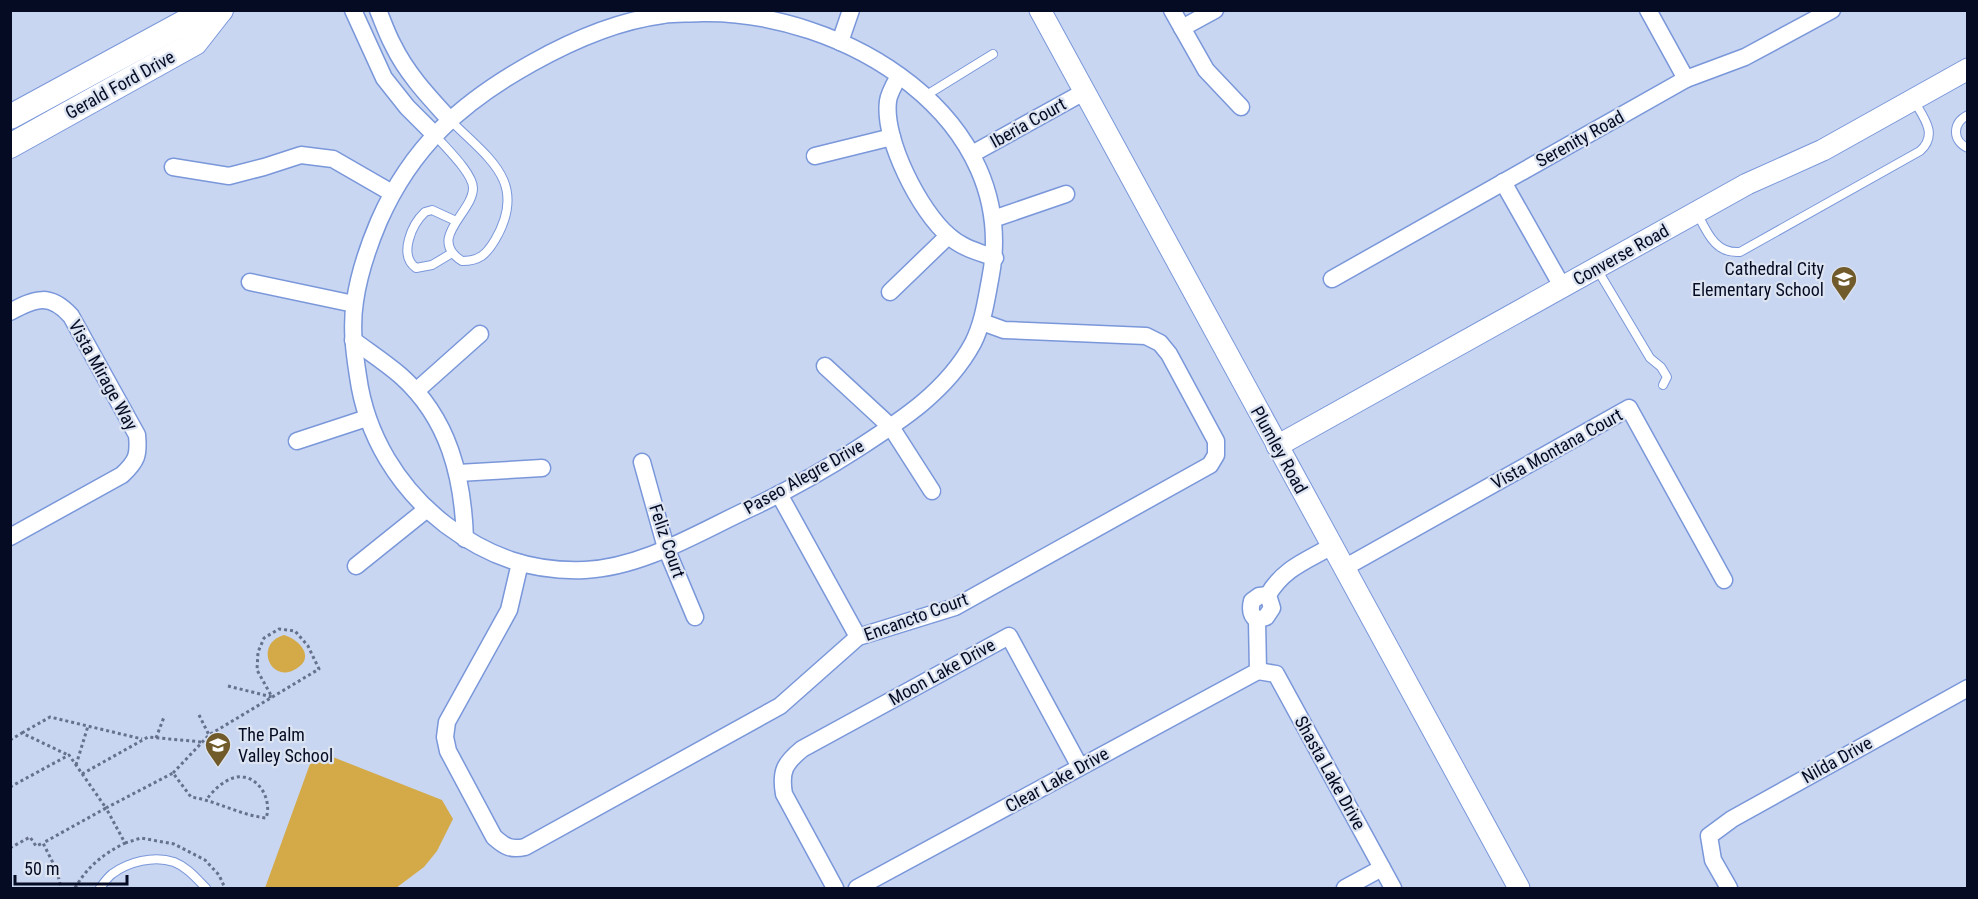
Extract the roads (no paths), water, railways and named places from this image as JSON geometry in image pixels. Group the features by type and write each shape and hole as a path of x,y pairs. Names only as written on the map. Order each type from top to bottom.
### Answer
{"main road":[{"name":"Gerald Ford Drive","path":"10,117 183,23 220,11"},
{"name":"Gerald Ford Drive","path":"10,146 195,43 220,11"}],"street":[{"path":"353,10 384,78 398,97 434,134"},
{"path":"378,10 392,44 405,66 450,120"},
{"path":"840,42 851,10"},
{"name":"Plumley Road","path":"1040,10 1519,888"},
{"path":"1172,10 1206,70 1241,107"},
{"path":"1182,28 1215,10"},
{"path":"1648,10 1686,79"},
{"name":"Serenity Road","path":"1332,279 1686,79 1745,57 1832,10"},
{"name":"Paseo Alegre Drive","path":"729,12 811,31 873,58 926,96 954,127 972,154 985,184 993,219 995,258 982,322 959,365 918,408 843,458 779,494 666,548 626,563 591,570 560,570 520,563 484,550 465,539 427,509 408,489 375,438 360,390 353,340 354,304 360,273 370,242 392,193 420,150 434,134 479,95 557,49 629,16 729,12"},
{"name":"Converse Road","path":"1277,446 1747,184 1823,150 1968,69"},
{"path":"899,76 888,99 888,119 902,167 931,216 948,236 964,247 995,258"},
{"name":"Iberia Court","path":"972,154 1084,92"},
{"path":"815,156 892,137"},
{"path":"172,167 229,176 301,155 322,157 333,159 392,193"},
{"path":"1503,183 1563,288"},
{"path":"993,219 1066,194"},
{"path":"890,292 948,236"},
{"path":"250,282 354,304"},
{"name":"Vista Mirage Way","path":"10,312 29,302 44,300 60,305 71,316 137,435 138,451 133,465 122,475 10,537"},
{"name":"Encancto Court","path":"520,563 509,610 447,722 445,736 448,751 494,837 504,846 515,849 525,847 780,706 858,637 955,607 1210,465 1216,455 1216,441 1169,354 1160,343 1146,336 1004,330 982,322"},
{"path":"416,391 480,334"},
{"path":"353,340 400,376 416,391 432,413 446,439 458,473 464,504 465,539"},
{"path":"825,366 891,427 932,491"},
{"name":"Vista Montana Court","path":"1344,568 1629,408 1724,580"},
{"path":"297,441 367,418"},
{"name":"Feliz Court","path":"642,462 666,548 695,617"},
{"path":"458,473 542,468"},
{"path":"779,494 858,637"},
{"path":"356,566 427,509"},
{"path":"1257,671 1257,620 1252,617 1250,609 1252,601 1259,596 1268,595 1275,582 1286,572 1332,546"},
{"name":"Moon Lake Drive","path":"835,888 784,794 783,771 790,759 802,749 1009,636 1080,767"},
{"name":"Clear Lake Drive","path":"857,888 1257,671"},
{"name":"Shasta Lake Drive","path":"1257,671 1276,674 1393,888"},
{"name":"Nilda Drive","path":"1729,888 1713,860 1709,836 1732,819 1968,688"},
{"path":"1345,888 1382,868"}],"lane":[{"path":"926,96 993,54"},
{"path":"1697,213 1713,242 1722,250 1732,253 1740,252 1927,145 1930,136 1929,129 1913,99"},
{"path":"1968,115 1959,121 1955,132 1959,143 1968,148"},
{"path":"434,134 463,168 473,188 471,196 449,234 448,242 453,253 462,261 478,260 486,254 504,223 508,203 506,186 502,174 495,165 450,120"},
{"path":"453,253 432,265 421,268 412,266 406,252 409,239 421,215 425,212 432,210 456,222"},
{"path":"1597,268 1650,358 1661,367 1666,377 1662,386"},
{"path":"100,888 111,875 120,869 129,864 150,860 173,862 191,872 206,888"}],"place":[{"name":"Cathedral City Elementary School","path":"1844,302"},
{"name":"The Palm Valley School","path":"218,768"}]}
